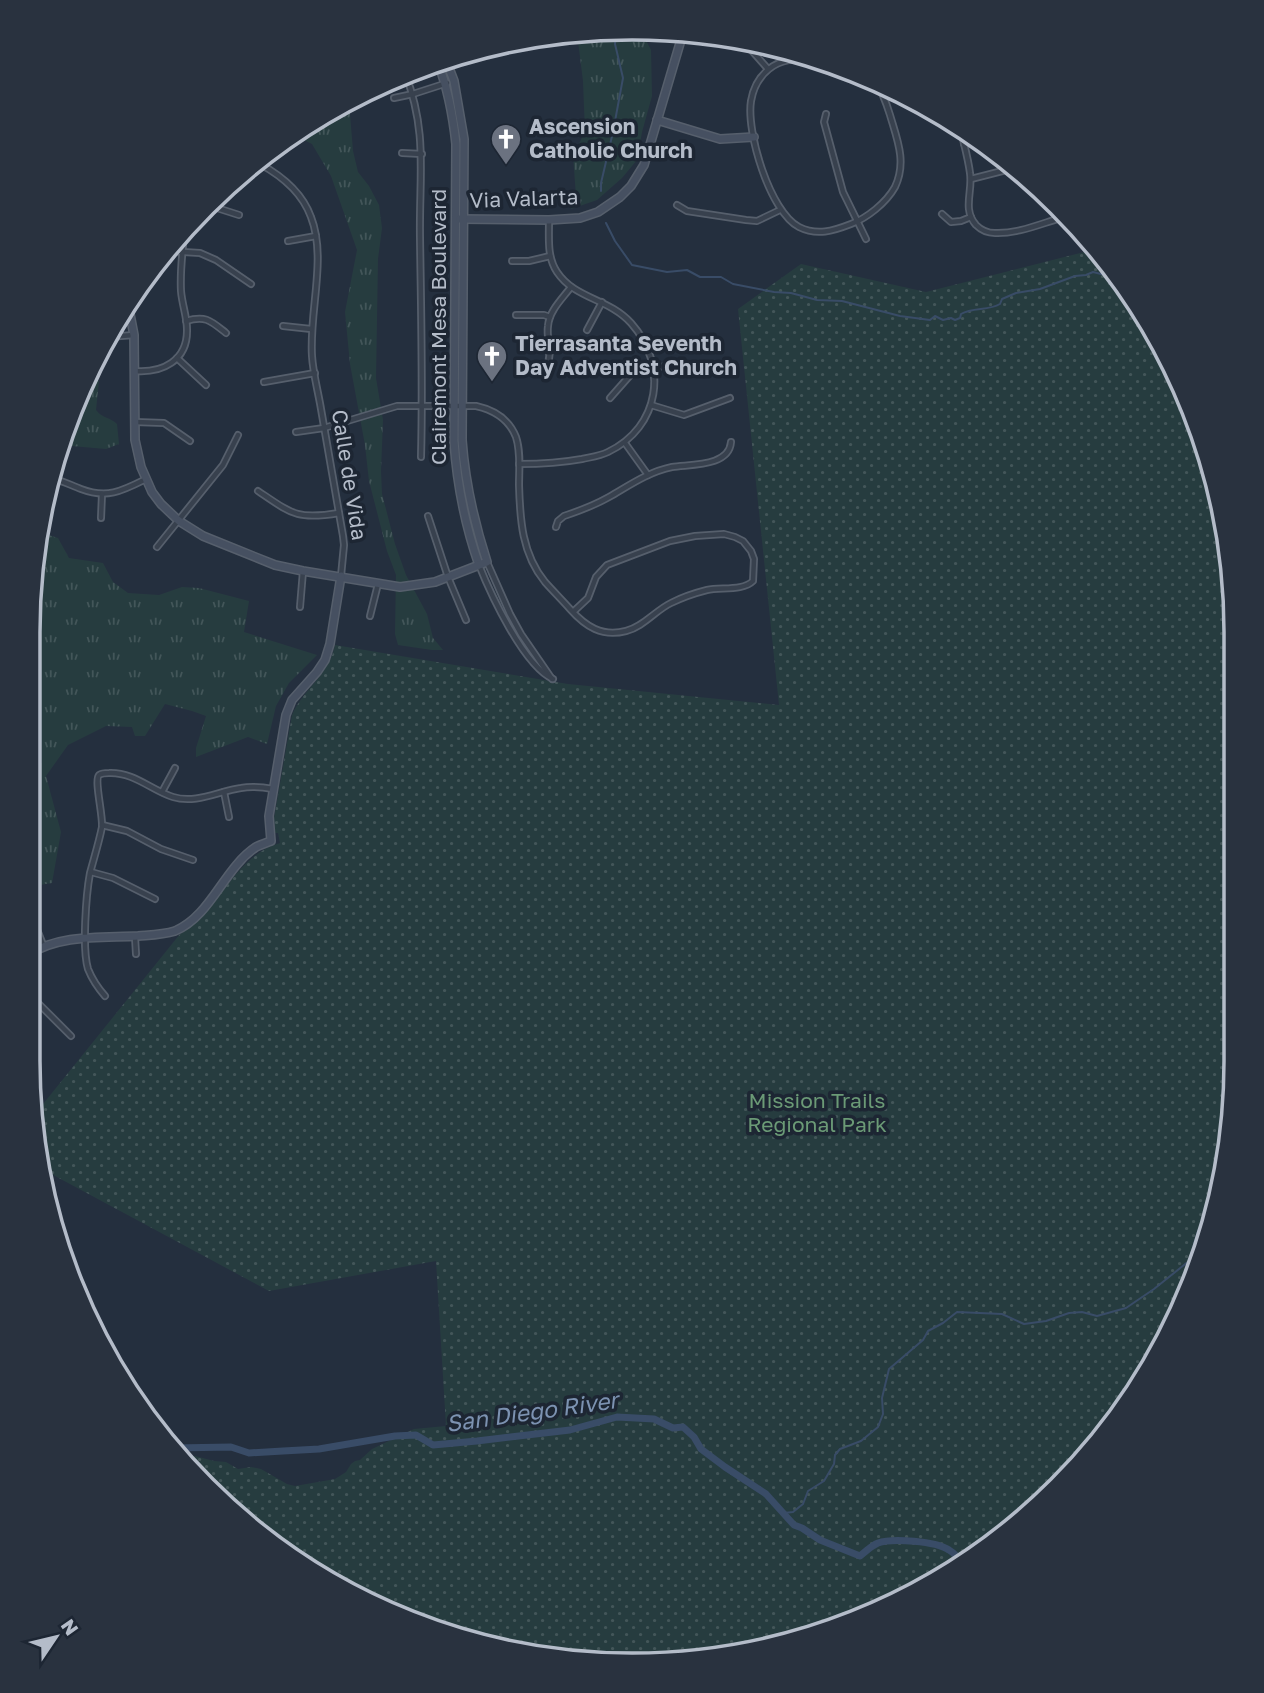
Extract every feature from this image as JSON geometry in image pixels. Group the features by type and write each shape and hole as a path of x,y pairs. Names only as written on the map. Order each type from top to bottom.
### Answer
{"street":[{"name":"Via Valarta","path":"460,219 580,218 598,212 619,198 631,186 644,164 680,43"},
{"path":"754,53 768,70"},
{"path":"787,60 768,70 758,82 751,98 754,137 767,184 781,210 796,225 811,231 829,232 857,222 882,204 897,183 901,166 899,145 883,96"},
{"name":"Clairemont Mesa Boulevard","path":"448,70 456,144 460,219 459,406 454,441 456,473 465,519 499,610 544,675 553,679 521,634 483,563"},
{"name":"Clairemont Mesa Boulevard","path":"443,72 450,83"},
{"path":"394,98 450,83"},
{"path":"409,84 417,111 422,154 421,457"},
{"path":"825,114 824,122 839,178 866,239"},
{"path":"657,120 720,139 754,137"},
{"path":"964,144 971,179 968,202 971,217 981,229 998,234 1056,220"},
{"path":"402,153 422,154"},
{"name":"Calle de Vida","path":"135,936 160,935 180,928 192,920 245,856 275,839 269,816 286,715 292,700 325,660 330,645 344,545 312,360 311,329 318,254 316,236 311,216 295,190 266,168"},
{"path":"971,179 1002,171"},
{"path":"677,205 687,211 757,221 781,210"},
{"path":"219,209 239,215"},
{"path":"942,214 951,222 971,217"},
{"path":"519,464 558,463 601,455 625,443 641,427 651,405 655,387 653,368 646,347 635,328 620,313 578,292 558,274 550,256 549,220"},
{"path":"288,241 316,236"},
{"path":"135,371 150,372 164,368 183,350 186,341 181,287 183,247"},
{"path":"180,251 200,253 216,260 251,284"},
{"path":"512,261 529,261 550,256"},
{"path":"520,366 547,366 550,317 571,287"},
{"path":"587,330 602,302"},
{"path":"516,315 550,317"},
{"path":"131,318 134,335 137,454 146,480 161,504 179,521 203,536 275,565 400,587 435,582 483,563"},
{"path":"186,321 207,319 226,333"},
{"path":"284,326 311,329"},
{"path":"120,336 134,335"},
{"path":"177,358 206,385"},
{"path":"610,398 633,372 671,365 695,373"},
{"path":"264,382 315,373"},
{"path":"651,405 684,415 730,398"},
{"path":"296,432 324,428 397,406 486,408 500,415 516,438 520,519 525,543 534,565 582,623 601,632 629,631 663,608 693,593 746,587 752,582 752,555 746,544 724,534 670,541 607,565 598,574 588,598 573,612"},
{"path":"135,422 164,423 190,441"},
{"path":"157,547 223,465 238,435"},
{"path":"556,527 564,516 607,498 648,475 721,458 729,451 731,442"},
{"path":"625,443 648,475"},
{"path":"60,481 102,494 120,492 146,480"},
{"path":"258,491 298,515 339,513"},
{"path":"101,517 102,494"},
{"path":"428,516 448,577 466,620"},
{"path":"300,607 303,571"},
{"path":"370,616 379,583"},
{"path":"163,792 176,768"},
{"path":"105,996 89,971 85,939 91,872 102,825 97,776 102,773 125,774 171,796 184,799 257,787 273,789"},
{"path":"224,792 229,817"},
{"path":"102,825 127,831 161,849 193,860"},
{"path":"91,872 113,878 155,899"},
{"path":"40,949 74,939 135,936 136,954"},
{"path":"40,937 44,947"},
{"path":"40,1005 71,1036"}],"green space":[{"path":"646,41 651,50 652,96 637,160 622,178 597,200 571,209 576,196 573,155 585,132 578,43"},
{"path":"350,112 353,151 358,172 379,205 382,228 378,259 376,378 383,420 382,494 406,575 427,614 433,638 443,650 398,645 395,634 396,575 369,481 350,364 345,312 357,250 331,176 312,144 303,140"},
{"name":"Mission Trails Regional Park","path":"1085,252 1124,303 1163,370 1179,406 1204,479 1219,555 1224,632 1224,1061 1219,1138 1212,1176 1204,1214 1179,1287 1163,1323 1124,1390 1077,1451 1050,1479 1022,1506 961,1553 894,1592 858,1608 785,1633 747,1641 709,1648 632,1653 555,1648 517,1641 479,1633 406,1608 370,1592 303,1553 242,1506 191,1456 226,1462 238,1469 261,1469 295,1486 335,1479 372,1449 414,1429 446,1426 436,1261 269,1291 52,1174 42,1105 180,934 194,924 251,859 280,843 278,833 275,833 274,818 292,715 327,665 335,645 568,684 779,705 738,309 801,264 926,292"},
{"path":"96,380 99,381 96,410 117,424 119,444 106,449 71,446"},
{"path":"49,535 58,538 69,558 103,563 113,582 128,593 159,595 182,587 199,588 249,601 244,632 317,655 289,683 276,706 267,744 248,737 196,757 196,748 206,716 165,704 145,736 135,736 132,727 106,726 68,745 46,776 61,832 52,883 40,885 40,632"}],"waterway":[{"path":"601,191 623,78 615,41"},
{"path":"606,223 632,265 667,272 687,270 700,277 721,277 733,284 817,300 842,301 900,316 930,320 935,316 943,320 955,320 966,312 1000,304 1002,299 1016,293 1040,289 1075,276 1093,272 1102,274"},
{"path":"1192,1251 1199,1229"},
{"path":"784,1513 793,1512 803,1504 808,1491 824,1481 840,1449 861,1441 878,1427 883,1414 882,1398 889,1369 923,1340 928,1331 957,1312 1002,1314 1024,1324 1046,1321 1069,1313 1082,1312 1097,1316 1126,1308 1188,1262"},
{"name":"San Diego River","path":"184,1448 231,1447 249,1453 319,1449 416,1435 433,1445 570,1430 617,1417 654,1419 673,1428 683,1427 694,1437 701,1449 766,1494 794,1525 820,1540 860,1556 875,1544 885,1541 925,1543 943,1547 956,1556"}],"place":[{"name":"Ascension Catholic Church","path":"506,166"},
{"name":"Tierrasanta Seventh Day Adventist Church","path":"492,383"}]}
